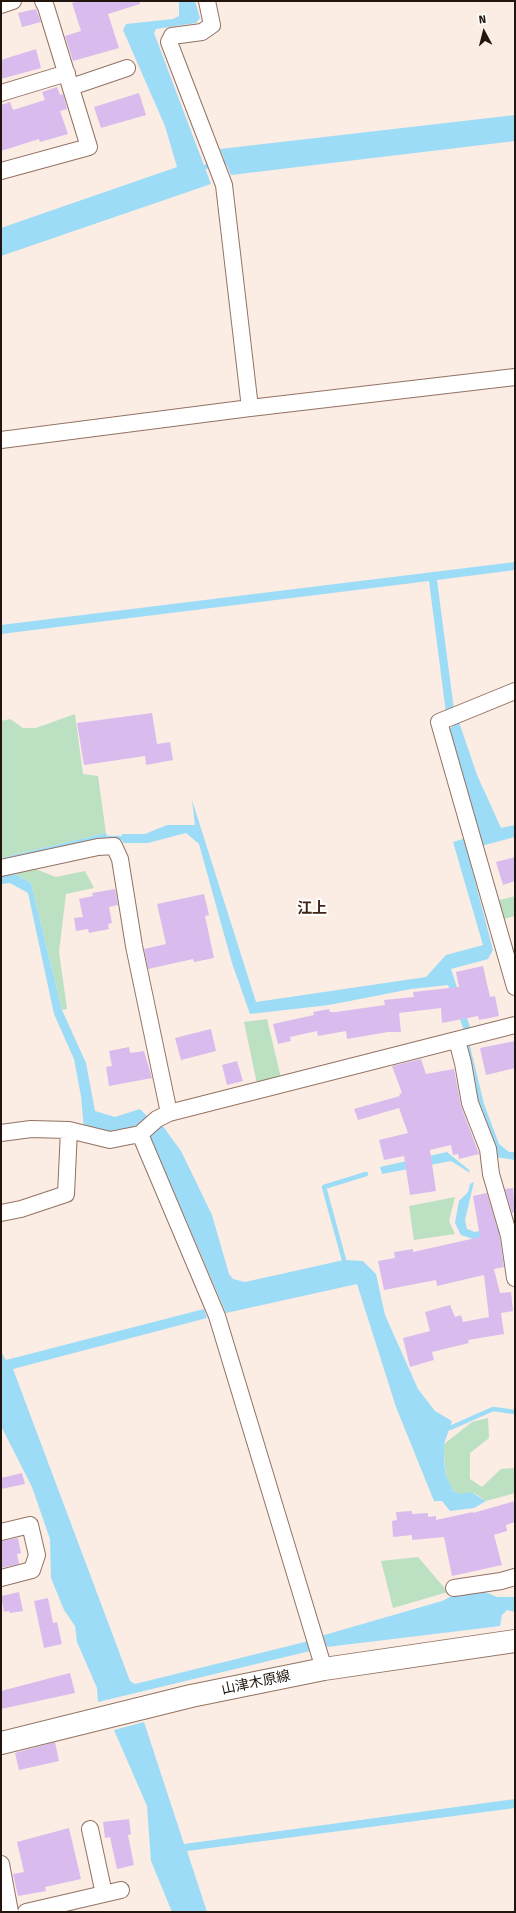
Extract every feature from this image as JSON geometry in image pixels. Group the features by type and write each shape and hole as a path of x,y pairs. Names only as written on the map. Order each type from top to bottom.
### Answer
{"street":[{"path":"1,5 13,1"},
{"path":"207,1 212,25 202,32 172,36 169,42 224,185 250,408"},
{"path":"1,171 90,147 69,80 48,3"},
{"path":"1,93 127,68"},
{"path":"1,440 250,408 515,377"},
{"path":"515,691 439,722 515,987"},
{"path":"1,868 98,847 114,846 120,859 134,946 153,1123 214,1311 322,1661"},
{"path":"2,1130 70,1130 110,1140 153,1123 515,1025"},
{"path":"457,1040 463,1063 470,1103 488,1149 491,1174 510,1227 515,1278"},
{"path":"1,1213 21,1209 66,1194 70,1130"},
{"path":"1,1532 30,1525 37,1555 32,1570 1,1578"},
{"path":"454,1588 501,1581 515,1577"},
{"name":"山津木原線","path":"1,1743 191,1696 322,1661 515,1641"},
{"path":"90,1829 104,1894"},
{"path":"1,1864 10,1912"},
{"path":"26,1912 121,1890"}],"green space":[{"path":"75,714 83,774 98,776 106,833 1,858 1,721 10,719 23,728 36,728"},
{"path":"33,868 56,877 85,871 94,888 66,894 59,952 67,1009 62,1010 31,883 13,873"},
{"path":"515,896 515,916 500,920 496,901"},
{"path":"267,1019 281,1078 257,1084 244,1022"},
{"path":"455,1197 449,1221 455,1234 414,1240 409,1206"},
{"path":"488,1418 489,1438 470,1453 470,1479 482,1487 501,1469 515,1468 515,1493 486,1501 474,1493 460,1494 455,1492 451,1487 446,1473 444,1444 472,1422"},
{"path":"418,1557 448,1592 393,1608 381,1561"}],"water":[{"path":"179,1 195,1 200,18 196,23 156,29 154,33 211,184 1,256 1,228 177,167 165,126 123,30 126,24 173,19 179,16"},
{"path":"515,115 515,141 231,175 220,149"},
{"path":"515,562 515,570 437,580 454,710 446,713 429,581 1,634 1,625"},
{"path":"459,722 477,775 501,828 515,825 515,837 481,846 480,834 449,729"},
{"path":"192,800 256,1002 426,977 446,955 483,945 453,842 466,838 467,850 493,950 488,959 451,969 470,1027 470,1046 484,1104 499,1144 509,1152 515,1152 515,1160 496,1157 476,1105 464,1031 448,985 411,989 329,1005 250,1014 232,963 199,844 186,833 148,843 123,843 122,834 145,834 167,825 195,825"},
{"path":"106,833 108,840 1,863 1,858"},
{"path":"13,873 31,883 62,1010 86,1063 95,1111 115,1117 140,1109 150,1119 130,1128 111,1134 84,1129 81,1096 74,1059 54,1014 28,893 10,883 1,884 1,876"},
{"path":"162,1125 181,1151 212,1215 229,1274 233,1279 245,1282 344,1260 363,1261 376,1274 385,1315 418,1389 435,1411 452,1421 444,1444 444,1461 446,1475 453,1491 460,1494 471,1492 486,1501 474,1508 450,1511 442,1501 434,1501 396,1407 357,1284 226,1313 150,1136 155,1128"},
{"path":"447,1152 469,1170 470,1173 451,1161 382,1174 380,1167"},
{"path":"474,1182 465,1220 467,1229 475,1232 500,1226 503,1233 473,1239 461,1235 455,1223 459,1201 468,1192 470,1184"},
{"path":"204,1309 207,1318 13,1369 130,1681 135,1684 309,1641 310,1651 98,1702 97,1688 77,1642 75,1626 64,1610 51,1578 50,1539 32,1487 1,1426 1,1352 6,1360"},
{"path":"483,1591 497,1597 515,1597 515,1612 507,1610 502,1615 500,1626 327,1647 321,1636 442,1601 458,1593"},
{"path":"144,1722 184,1844 515,1799 515,1808 187,1851 207,1912 172,1912 151,1861 147,1806 114,1730"}],"building":[{"path":"80,1 140,1 140,4 108,14 119,48 73,61 65,36 81,31 72,3"},
{"path":"36,9 41,22 22,27 18,13"},
{"path":"36,49 41,68 1,79 1,60"},
{"path":"57,87 60,95 63,94 67,109 60,111 68,134 40,142 39,139 1,151 1,105 10,102 13,110 45,100 42,92"},
{"path":"139,93 146,115 101,128 94,107"},
{"path":"152,713 157,744 170,742 173,760 146,765 145,756 84,765 77,723"},
{"path":"515,857 515,881 503,885 496,862"},
{"path":"115,889 118,905 109,907 112,923 108,924 109,929 89,933 88,929 76,931 74,918 83,917 79,899 93,896 92,893"},
{"path":"204,894 209,915 205,916 214,958 194,962 193,959 148,969 144,949 166,944 157,904"},
{"path":"483,966 490,997 495,996 499,1016 479,1020 478,1016 442,1023 441,1008 399,1013 401,1032 388,1032 347,1039 346,1031 318,1036 317,1031 290,1037 291,1041 278,1044 273,1024 314,1015 313,1012 329,1009 330,1012 336,1012 385,1005 384,1000 414,997 413,992 459,987 456,972"},
{"path":"211,1029 216,1051 181,1060 175,1038"},
{"path":"515,1041 515,1068 486,1075 480,1048"},
{"path":"129,1047 130,1053 144,1051 152,1078 109,1086 106,1067 112,1066 109,1051"},
{"path":"421,1059 426,1074 454,1069 461,1106 479,1154 459,1159 458,1154 453,1155 451,1145 430,1150 436,1191 410,1195 404,1156 384,1160 379,1140 408,1133 399,1108 358,1120 354,1109 400,1096 399,1094 402,1093 392,1066"},
{"path":"237,1061 243,1081 227,1085 222,1065"},
{"path":"513,1188 515,1212 512,1213 505,1189"},
{"path":"487,1193 500,1238 504,1267 494,1269 500,1293 511,1292 513,1311 501,1313 504,1334 468,1340 469,1343 432,1352 434,1360 410,1367 403,1338 430,1331 425,1312 450,1305 455,1317 461,1315 463,1322 489,1317 484,1275 437,1286 436,1280 384,1290 378,1261 395,1258 394,1252 413,1249 413,1252 480,1237 473,1196"},
{"path":"22,1473 25,1484 1,1489 1,1478"},
{"path":"515,1501 515,1522 506,1525 507,1531 494,1535 502,1565 452,1576 444,1537 412,1540 412,1535 393,1537 392,1521 397,1520 396,1512 412,1511 412,1514 428,1513 428,1517 436,1516 436,1520 473,1513"},
{"path":"18,1538 21,1553 17,1554 19,1564 1,1568 1,1541"},
{"path":"19,1592 23,1611 10,1613 9,1611 4,1612 1,1596"},
{"path":"48,1598 53,1623 57,1622 62,1644 44,1648 34,1601"},
{"path":"70,1673 75,1693 1,1709 1,1691"},
{"path":"55,1742 59,1761 19,1770 15,1753"},
{"path":"129,1819 131,1834 128,1835 134,1865 117,1869 110,1837 105,1838 103,1822"},
{"path":"69,1828 81,1879 45,1887 46,1891 18,1896 13,1874 24,1872 17,1842"}],"waterway":[{"path":"200,168 232,161"},
{"path":"102,838 128,838"},
{"path":"344,1260 324,1187 366,1174"},
{"path":"450,1428 493,1409 515,1412"}],"district":[{"name":"江上","path":"312,909"}]}
